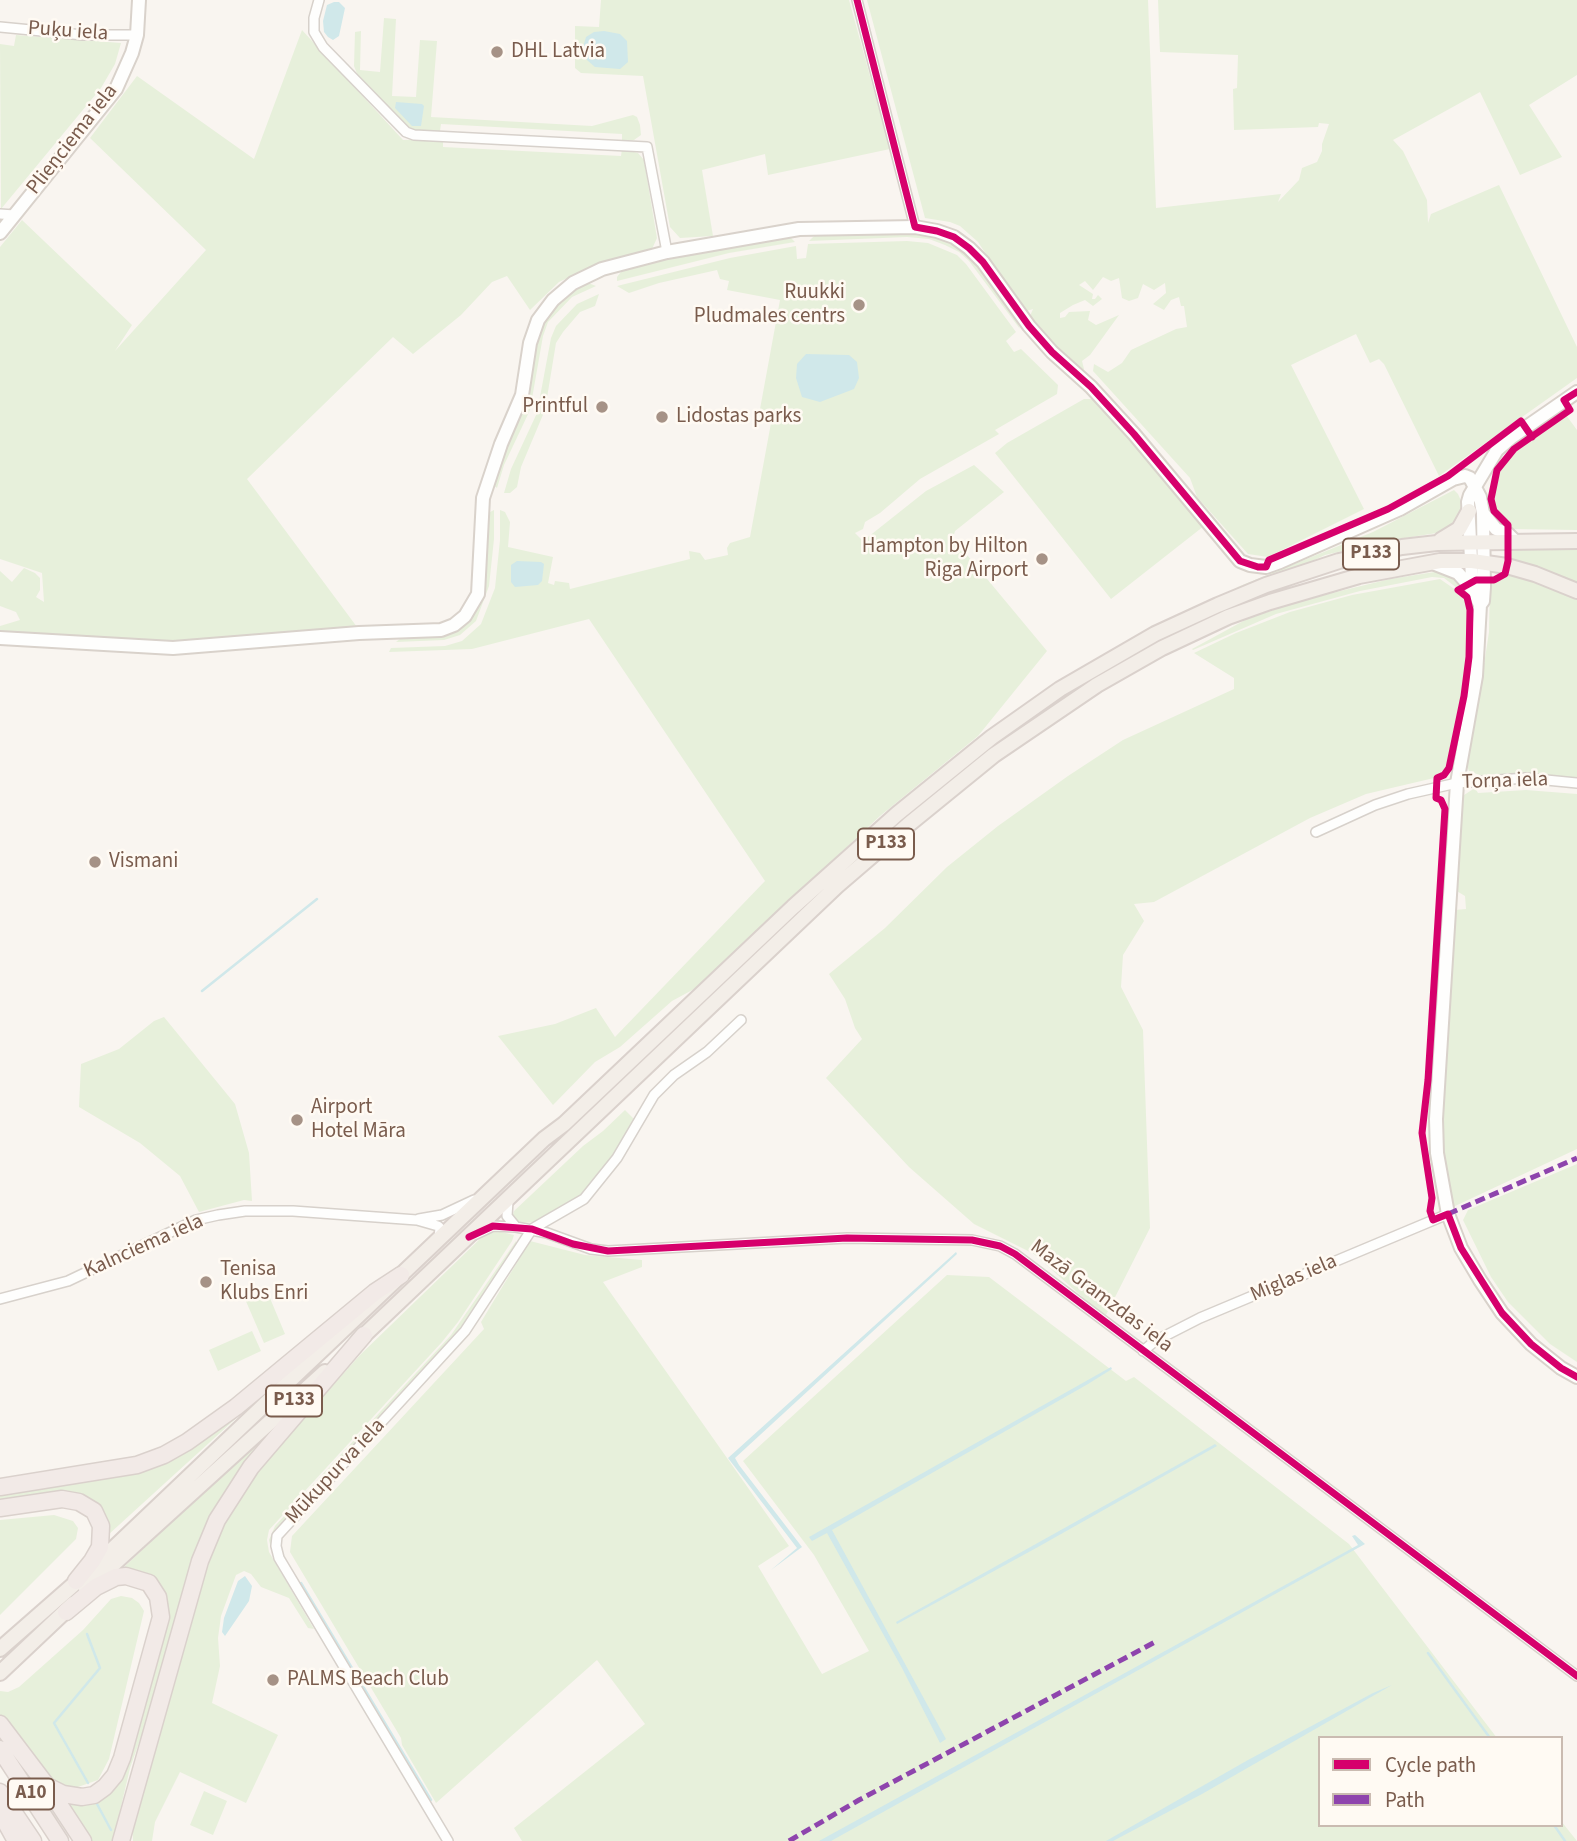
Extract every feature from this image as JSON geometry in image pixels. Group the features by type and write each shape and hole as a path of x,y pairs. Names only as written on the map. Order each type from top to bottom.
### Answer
{"highway":[{"path":"0,1487 137,1465 164,1455 236,1407 376,1292 401,1275"},
{"path":"121,1841 200,1561 216,1520 251,1468 364,1335"},
{"path":"0,1508 62,1499 79,1502 94,1511 101,1526 100,1548 76,1581"},
{"path":"47,1786 63,1794 82,1797 94,1795 115,1775 161,1617 158,1597 149,1583 126,1576 116,1577 96,1587 66,1612"},
{"path":"0,1724 47,1786 83,1841"},
{"name":"A10","path":"0,1749 60,1841"},
{"name":"A10","path":"0,1792 33,1841"},
{"path":"0,1813 9,1841"},
{"path":"0,1813 16,1841"}],"main road":[{"path":"1437,542 1459,529 1476,512"},
{"name":"P133","path":"0,1649 97,1564 439,1238 793,907 887,823 992,737 1060,689 1155,634 1266,585 1339,561 1437,542 1577,541"},
{"path":"1478,561 1535,574 1577,591"},
{"name":"P133","path":"0,1673 66,1612 97,1579 245,1447 469,1237 838,886 950,790 1042,720 1139,660 1228,617 1333,582 1432,563 1478,561"}],"street":[{"name":"Plieņciema iela","path":"0,233 116,89 137,35 139,0"},
{"path":"319,0 314,18 314,32 323,47 406,132 414,135 647,147 667,252"},
{"path":"857,0 915,228"},
{"name":"Puķu iela","path":"0,27 83,35 137,35"},
{"path":"0,214 15,215"},
{"path":"0,638 173,648 359,633 441,630 454,625 465,616 478,594 483,498 501,444 522,395 530,343 538,320 553,300 589,273 667,252 799,229 915,228 954,237 970,248 1012,300 1029,326 1052,352 1084,380 1133,434 1240,561 1258,567 1280,562 1369,524 1443,487 1455,484 1476,487"},
{"path":"1577,392 1511,437 1497,450 1470,495 1476,512 1478,561 1484,596 1480,605 1476,676 1457,783 1436,1119 1437,1153 1448,1214 1461,1248 1502,1312 1531,1344 1577,1377"},
{"path":"1476,512 1516,541"},
{"path":"1473,590 1478,561"},
{"path":"1432,563 1458,573 1473,590 1480,605"},
{"name":"Torņa iela","path":"1316,832 1374,805 1457,783 1526,778 1577,783"},
{"path":"532,1229 584,1199 617,1158 654,1096 674,1075 707,1052 741,1020"},
{"name":"Kalnciema iela","path":"0,1299 68,1281 196,1220 218,1215 246,1211 293,1211 417,1220 442,1215 489,1192"},
{"path":"510,1196 506,1208 507,1216 516,1227"},
{"name":"Miglas iela","path":"1143,1351 1155,1341 1200,1318 1448,1214"},
{"path":"417,1220 438,1226 439,1238"},
{"name":"Mazā Gramzdas iela","path":"469,1237 493,1226 516,1227 532,1229 573,1244 608,1251 847,1238 987,1241 1015,1254 1577,1676"},
{"name":"Mūkupurva iela","path":"448,1841 279,1558 276,1541 279,1532 465,1331 532,1229"}],"green space":[{"path":"601,0 849,0 890,149 768,175 765,154 702,170 713,236 680,238 670,227 643,76 581,73 575,68 575,26 599,27"},
{"path":"867,0 1148,0 1156,208 1281,194 1278,202 1299,180 1302,168 1317,162 1329,124 1319,123 1318,127 1234,130 1233,89 1237,88 1238,55 1160,52 1158,0 1577,0 1577,75 1529,105 1562,157 1520,175 1480,92 1393,140 1403,151 1427,200 1428,223 1431,214 1499,185 1577,347 1577,378 1439,476 1384,364 1379,359 1370,363 1356,334 1291,365 1364,509 1268,557 1248,554 1197,497 1190,478 1093,371 1094,364 1108,372 1122,363 1131,350 1176,329 1187,327 1184,306 1181,306 1179,297 1171,300 1164,310 1153,304 1166,293 1165,283 1154,290 1143,284 1138,298 1129,301 1122,298 1119,278 1111,281 1103,277 1093,290 1085,281 1079,285 1093,294 1092,299 1098,295 1102,299 1093,306 1085,300 1073,305 1060,313 1060,318 1069,312 1090,311 1088,320 1096,325 1119,315 1090,355 1082,361 1082,371 1044,336 1030,316 1033,309 1027,311 1015,298 978,242 960,226 925,218"},
{"path":"384,18 396,19 392,96 416,97 420,40 437,41 431,117 592,126 633,115 637,117 641,135 634,140 622,141 622,134 441,124 440,131 411,130 358,76 354,66 355,32 361,31 360,70 380,72"},
{"path":"302,30 403,140 443,139 443,147 621,156 622,149 638,153 644,160 657,238 652,249 595,265 559,282 530,310 507,276 492,282 461,315 413,354 393,337 247,479 357,627 176,642 0,635 0,626 20,620 16,612 0,606 0,571 12,582 24,568 35,573 40,578 40,590 36,597 44,602 42,573 0,559 0,247 22,220 132,325 115,351 206,250 90,138 137,76 254,159"},
{"path":"16,35 121,43 115,64 101,88 1,209 0,44 14,46"},
{"path":"816,234 910,234 939,237 967,254 999,292 1020,329 969,261 945,245 929,239 907,237 809,241"},
{"path":"788,235 795,242 729,253 617,281 624,268 709,248"},
{"path":"907,241 928,243 957,255 966,264 1016,332 1006,341 1014,352 1021,349 1058,385 1057,394 995,430 999,434 920,479 855,533 863,541 926,491 974,465 1004,492 955,531 953,538 1047,651 978,736 880,816 696,988 672,1001 620,1047 595,1062 553,1105 498,1036 555,1024 596,1008 615,1037 765,881 589,619 472,649 389,652 391,648 445,646 462,641 481,624 495,588 500,510 505,512 510,522 508,547 553,557 548,583 569,583 570,589 690,559 689,551 700,553 705,560 728,555 727,548 730,543 750,537 771,423 758,420 780,300 727,290 729,281 720,279 717,270 629,293 617,286 730,258 796,246 797,259 806,258 808,244"},
{"path":"583,281 596,286 572,297 548,322 530,410 504,465 497,488 492,484 547,312"},
{"path":"599,294 595,306 580,312 556,343 545,410 521,467 517,487 510,493 504,493 511,469 537,413 551,338 556,326 577,304"},
{"path":"1084,399 1094,399 1204,526 1111,599 995,453 1007,443"},
{"path":"1566,415 1577,430 1577,530 1511,529 1509,520 1502,517 1493,504 1499,469 1523,445"},
{"path":"1454,490 1462,503 1460,520 1443,532 1325,555 1302,566 1235,588 1373,532"},
{"path":"494,510 489,586 476,621 460,635 444,640 396,642 401,638 447,635 470,622 485,585 488,513"},
{"path":"1510,548 1577,550 1577,584 1510,562"},
{"path":"1441,571 1465,583 1457,588 1444,578 1432,577 1360,591 1276,614 1192,649 1247,619 1303,600 1390,579"},
{"path":"1508,572 1577,600 1577,778 1523,774 1482,776 1469,771 1465,761 1478,704 1489,632 1490,582 1503,578"},
{"path":"1440,579 1466,597 1469,610 1467,667 1445,772 1434,778 1366,794 1310,818 1154,902 1134,904 1144,921 1123,955 1121,987 1143,1030 1150,1228 1105,1317 1034,1254 974,1224 909,1167 826,1078 862,1039 855,1028 845,999 829,974 885,928 947,867 998,826 1068,776 1123,740 1234,689 1234,678 1194,653 1290,612 1352,595"},
{"path":"1475,788 1478,793 1526,790 1577,794 1577,1149 1453,1207 1441,1145 1441,1125 1455,910 1466,909 1465,896 1455,890 1462,801 1464,795"},
{"path":"164,1017 235,1104 249,1153 252,1201 244,1200 199,1212 180,1176 140,1143 79,1107 81,1064 119,1049 154,1021"},
{"path":"625,1110 635,1120 616,1153 588,1190 573,1203 535,1222 522,1223 512,1217 514,1211"},
{"path":"1577,1164 1577,1362 1550,1344 1508,1302 1491,1277 1463,1220 1468,1210"},
{"path":"497,1231 514,1235 512,1241 458,1322 269,1530 269,1552 314,1629 308,1628 289,1598 261,1587 251,1574 244,1571 236,1575 221,1616 218,1638 220,1666 212,1703 278,1735 246,1803 180,1772 155,1822 152,1841 133,1841 132,1821 202,1572 219,1529 252,1476 360,1355 483,1236"},
{"path":"516,1241 516,1246 475,1309 441,1353 277,1529 272,1539 272,1553 269,1540 275,1526 451,1335"},
{"path":"530,1241 585,1255 642,1260 642,1267 603,1282 789,1546 758,1566 822,1674 869,1651 814,1555 743,1461 947,1275 989,1277 1126,1381 1134,1377 1349,1544 1495,1736 1318,1736 1318,1827 1563,1827 1563,1824 1577,1841 522,1841 514,1828 645,1724 597,1660 436,1803 402,1745 401,1738 290,1552 292,1536 484,1329 481,1322"},
{"path":"267,1291 285,1334 264,1343 245,1299"},
{"path":"252,1331 261,1351 218,1371 209,1350"},
{"path":"266,1391 108,1535 95,1505 0,1503 0,1496 108,1477"},
{"path":"289,1412 240,1470 207,1522 130,1768 113,1841 89,1841 64,1800 109,1789 160,1642 152,1578 123,1568"},
{"path":"54,1515 73,1521 78,1528 76,1539 0,1615 0,1520"},
{"path":"121,1596 132,1598 144,1611 109,1759 98,1780 72,1789 52,1781 0,1716 0,1691 8,1692 19,1687 83,1630 111,1599"},
{"path":"204,1791 227,1801 213,1835 190,1825"}],"water":[{"path":"339,2 345,8 339,36 333,40 324,32 323,21 327,5"},
{"path":"594,32 620,34 627,41 628,62 620,69 595,67 587,60 583,47 586,37"},
{"path":"396,102 422,104 421,126 412,126 395,108"},
{"path":"806,354 849,355 857,362 859,378 854,389 820,402 802,397 796,378 797,364"},
{"path":"517,561 544,564 542,581 538,585 515,587 511,582 511,565"},
{"path":"956,1252 957,1254 735,1458 802,1547 771,1570 797,1548 728,1458"},
{"path":"1111,1367 1112,1369 1088,1384 832,1530 946,1739 940,1743 827,1533 812,1541 809,1537"},
{"path":"1215,1444 1217,1446 897,1624 896,1622"},
{"path":"1355,1535 1365,1544 831,1841 819,1841 1358,1545 1352,1536"},
{"path":"245,1576 252,1586 249,1601 225,1636 222,1632 224,1618 238,1581"},
{"path":"1392,1685 1202,1794 1113,1841 1106,1841 1248,1760"}],"waterway":[{"path":"202,991 317,899"},
{"path":"301,1583 431,1800"},
{"path":"87,1634 100,1668 54,1723 88,1783"},
{"path":"1428,1653 1489,1736"},
{"path":"97,1804 111,1830"},
{"path":"1555,1827 1565,1841"}],"marked path":[{"path":"1448,1214 1577,1158"},
{"path":"789,1841 859,1800 1157,1641"}],"cycle path":[{"path":"857,0 915,227 954,237 983,262 1029,326 1134,434 1240,561 1266,567 1269,560 1388,509 1448,476 1521,421 1532,437"},
{"path":"1577,392 1564,400 1570,410 1514,449 1497,470 1491,499 1494,511 1508,525 1508,561 1505,574 1494,580 1476,580 1458,590 1467,597 1470,610 1469,657 1449,768 1444,775 1437,778 1436,798 1441,800 1445,809 1428,1080 1422,1133 1433,1220 1448,1214 1461,1248 1502,1313 1531,1344 1577,1377"},
{"path":"469,1237 493,1226 532,1229 573,1244 608,1251 847,1238 972,1240 1000,1246 1015,1254 1577,1676"}],"place":[{"name":"DHL Latvia","path":"497,52"},
{"name":"Ruukki Pludmales centrs","path":"859,305"},
{"name":"Printful","path":"602,407"},
{"name":"Lidostas parks","path":"662,417"},
{"name":"Hampton by Hilton Riga Airport","path":"1042,559"},
{"name":"Vismani","path":"95,862"},
{"name":"Airport Hotel Māra","path":"297,1120"},
{"name":"Tenisa Klubs Enri","path":"206,1282"},
{"name":"PALMS Beach Club","path":"273,1680"}]}
